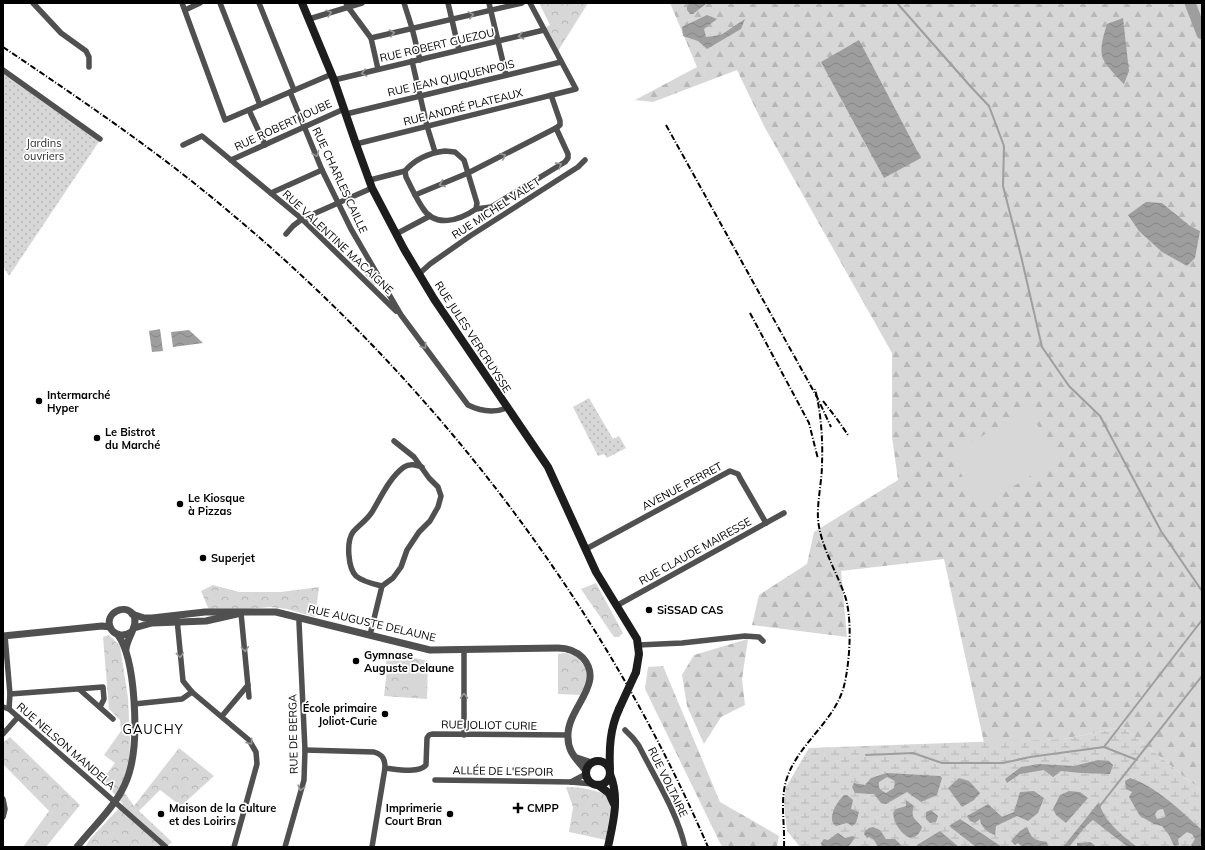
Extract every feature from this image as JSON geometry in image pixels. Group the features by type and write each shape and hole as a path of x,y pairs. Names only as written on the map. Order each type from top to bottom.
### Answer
{"main road":[{"name":"RUE JULES VERCRUYSSE","path":"302,3 333,77 371,184 396,234 434,299 548,467 596,572 634,634 638,645 639,660 636,672 612,726 609,746 610,772 615,789 615,806 608,847"},
{"path":"609,746 586,772 588,780 609,793 615,806"},
{"path":"594,762 606,764 610,772 608,781 595,785"}],"street":[{"path":"33,3 61,33 86,51 89,56 89,68"},
{"path":"182,3 185,10 200,3"},
{"path":"220,3 260,105"},
{"name":"RUE CHARLES CAILLE","path":"259,3 304,127 322,170 351,229 401,315"},
{"path":"309,19 347,5 362,3"},
{"path":"404,3 420,60"},
{"path":"448,3 459,50"},
{"path":"489,3 506,75"},
{"path":"371,38 522,3"},
{"path":"530,3 561,62"},
{"path":"347,5 371,38 378,69"},
{"name":"RUE ROBERT GUEZOU","path":"185,10 225,120 292,91 333,77 420,60 544,30"},
{"path":"412,61 427,126 435,152"},
{"name":"RUE JEAN QUIQUENPOIS","path":"345,111 420,96 561,62"},
{"name":"RUE ANDRÉ PLATEAUX","path":"356,144 576,89 561,62"},
{"path":"3,70 100,139"},
{"path":"415,195 468,173 556,128 560,125 560,121 551,95"},
{"path":"250,110 265,145"},
{"name":"RUE ROBERT JOUBE","path":"231,160 304,127 345,111"},
{"path":"405,171 406,177 422,209 430,216 441,220 451,221 466,216 476,208 491,207 565,162 568,158 568,154 556,128"},
{"name":"RUE VALENTINE MACAIGNE","path":"183,145 202,136 302,219 401,315"},
{"path":"286,234 302,219 338,203 371,184 405,171 411,163 435,152 455,152 464,160 475,195 476,208"},
{"name":"RUE MICHEL VALET","path":"419,274 430,264 470,236 578,167 586,160"},
{"path":"271,193 322,170"},
{"path":"396,234 430,216"},
{"path":"401,315 468,405 491,411 507,408"},
{"path":"370,635 382,586 393,578 401,567 407,550 419,532 430,520 438,507 441,496 438,487 429,478 414,457 394,441"},
{"path":"382,586 356,576 350,566 349,550 352,534 369,517 396,474 406,466 412,465 422,467"},
{"name":"AVENUE PERRET","path":"586,549 730,471 738,474 766,523"},
{"name":"RUE CLAUDE MAIRESSE","path":"616,606 784,513"},
{"path":"77,847 121,792 131,767 134,735 134,704 126,649 118,635 110,627 110,619 117,610 125,610 132,614 135,621 126,649"},
{"path":"205,612 206,621"},
{"name":"RUE AUGUSTE DELAUNE","path":"133,630 152,623 205,612 276,612 425,649 569,649 576,652 584,660 590,676 588,687 571,718 568,735"},
{"path":"242,613 248,698"},
{"name":"RUE AUGUSTE DELAUNE","path":"132,614 144,618 177,618 206,621 242,613"},
{"path":"177,618 183,681 192,692 249,740 257,757 257,764 234,847"},
{"name":"RUE DE BERGA","path":"285,847 304,780 305,750 300,618"},
{"path":"9,709 10,694 4,636 102,626 110,627"},
{"path":"118,635 125,635 133,630"},
{"path":"638,645 682,643 746,636 759,637 763,641"},
{"path":"464,650 464,734"},
{"path":"222,716 248,685"},
{"path":"10,694 103,687 104,699 100,707"},
{"path":"79,689 113,719"},
{"path":"134,704 182,699 192,692"},
{"name":"RUE NELSON MANDELA","path":"3,706 9,709 166,847"},
{"path":"3,734 18,717"},
{"name":"RUE VOLTAIRE","path":"625,730 633,738 642,753 671,810 681,833 685,847"},
{"name":"RUE JOLIOT CURIE","path":"385,768 417,770 423,768 426,762 427,738 432,734 568,735"},
{"path":"568,735 570,750 586,772 571,782"},
{"path":"305,750 374,752 382,755 385,760 385,768 372,847"},
{"path":"576,758 594,762"},
{"name":"ALLÉE DE L'ESPOIR","path":"435,780 571,782 595,785"},
{"path":"3,799 6,809 3,817"}],"green space":[{"path":"539,3 588,3 558,51 545,28 550,25"},
{"path":"670,3 1202,3 1202,791 1123,727 1063,739 984,743 944,559 841,571 847,637 752,625 759,595 807,564 814,532 898,480 892,437 892,353 764,126 737,70 653,102 635,100 697,67"},
{"name":"Jardins ouvriers","path":"3,71 100,140 9,276 3,266"},
{"path":"369,271 378,282 374,286 365,275"},
{"path":"589,398 613,439 619,436 626,448 607,458 604,454 598,456 573,407"},
{"path":"1027,408 1058,459 981,506 950,456"},
{"path":"596,583 623,633 619,637 614,637 581,589"},
{"path":"213,585 239,592 281,592 319,587 315,617 287,609 270,607 237,610 209,610 201,591"},
{"path":"109,635 120,646 128,698 130,740 129,763 121,788 134,806 179,748 214,776 181,806 160,790 139,811 172,842 166,847 85,847 91,838 123,804 102,780 115,763 104,755 121,731 120,720 109,709 103,637"},
{"path":"748,639 742,679 745,705 721,717 704,744 687,706 682,675 694,655"},
{"path":"389,652 428,661 427,699 384,696"},
{"path":"566,653 577,657 586,668 587,679 580,695 558,694 558,654"},
{"path":"386,658 404,659 403,668 386,667"},
{"path":"663,666 720,802 779,836 777,847 722,847 645,689 648,667"},
{"path":"408,676 426,676 426,694 409,694"},
{"path":"1123,727 1202,791 1202,847 800,847 787,831 784,804 786,787 809,748 1063,739"},
{"path":"10,737 80,805 46,847 23,847 49,811 3,764 3,743"},
{"path":"566,787 589,789 611,797 606,840 569,832 573,807"}],"water":[{"path":"690,3 707,3 693,14 690,14 687,7"},
{"path":"707,15 717,19 704,29 706,37 721,35 745,19 741,29 707,49 698,41 683,36 682,27"},
{"path":"1123,18 1129,71 1124,84 1105,63 1102,56 1103,40 1107,24"},
{"path":"859,40 921,158 884,178 821,62"},
{"path":"1146,202 1162,203 1190,226 1200,231 1195,258 1187,266 1162,252 1139,231 1128,215"},
{"path":"160,329 163,351 152,352 149,331"},
{"path":"189,330 203,343 173,347 171,332"},
{"path":"1098,760 1109,761 1113,765 1110,774 1061,771 1053,777 1044,770 1020,774 1007,783 1005,779 1021,767 1039,764 1074,766"},
{"path":"887,773 940,776 942,778 937,795 921,802 907,792 886,804 881,803 874,794 855,793 852,787 854,783 865,785 871,778","holes":["887,777 895,781 894,788 886,793 879,787 879,782"]},
{"path":"959,778 969,781 980,793 974,800 962,807 948,788"},
{"path":"1130,778 1159,793 1202,830 1200,847 1190,847 1195,839 1192,834 1187,832 1178,839 1179,845 1174,846 1169,835 1162,826 1154,824 1140,816 1129,797 1132,792 1126,789 1125,781","holes":["1163,809 1166,817 1157,819 1155,814 1158,810"]},
{"path":"1034,791 1044,798 1038,813 1028,821 1017,816 996,826 995,835 985,829 980,822 980,819 975,823 970,821 967,816 988,804 1002,817 1014,812 1020,792"},
{"path":"1069,791 1080,792 1088,798 1066,823 1056,815 1053,809 1060,795"},
{"path":"844,795 847,795 853,800 851,809 859,812 856,823 852,826 847,823 836,826 833,823 832,815 838,802"},
{"path":"906,800 914,806 913,816 922,827 918,835 910,838 898,827 893,813 896,809 906,806"},
{"path":"1099,802 1101,809 1109,822 1137,847 1128,847 1093,820 1085,827 1069,847 1063,847"},
{"path":"931,810 938,816 936,822 930,823 926,819 926,812"},
{"path":"960,819 1002,847 976,847 949,826"},
{"path":"873,827 880,830 886,839 895,839 902,847 878,847 874,840 869,837 867,838 864,834 865,831"},
{"path":"1027,827 1030,834 1036,840 1047,842 1048,847 1022,847 1018,843 1015,845 1011,841 1020,831"},
{"path":"940,831 959,847 916,847 917,845"},
{"path":"838,833 845,838 853,836 855,838 848,847 822,847 821,843 824,839 828,840"},
{"path":"1090,842 1097,847 1077,847 1077,843"}],"waterway":[{"path":"897,3 989,106 1004,146 1003,186 1042,347 1069,386 1100,416 1161,531 1202,591"},
{"path":"1190,3 1202,34"},
{"path":"1104,747 1202,620"},
{"path":"1099,807 1202,676"},
{"path":"866,755 913,753 942,763 1003,763 1030,757 1104,747 1137,760"}],"railway":[{"path":"3,47 145,146 227,210 302,276 374,347 442,422 505,500 564,582 617,668 665,756 708,847"},
{"path":"666,125 818,399 831,427"},
{"path":"750,313 809,423 818,459"},
{"path":"784,847 783,797 786,781 798,756 824,723 839,699 846,676 850,639 847,603 819,528 818,506 822,471 822,445 820,417 815,389"},
{"path":"823,401 848,435"}],"place":[{"name":"Intermarché Hyper","path":"39,401"},
{"name":"Le Bistrot du Marché","path":"97,438"},
{"name":"Le Kiosque à Pizzas","path":"180,504"},
{"name":"Superjet","path":"203,558"},
{"name":"SiSSAD CAS","path":"649,610"},
{"name":"Gymnase Auguste Delaune","path":"356,661"},
{"name":"École primaire Joliot-Curie","path":"385,714"},
{"name":"CMPP","path":"518,808"},
{"name":"Maison de la Culture et des Loirirs","path":"161,814"},
{"name":"Imprimerie Court Bran","path":"450,814"}],"district":[{"name":"GAUCHY","path":"153,729"}]}
